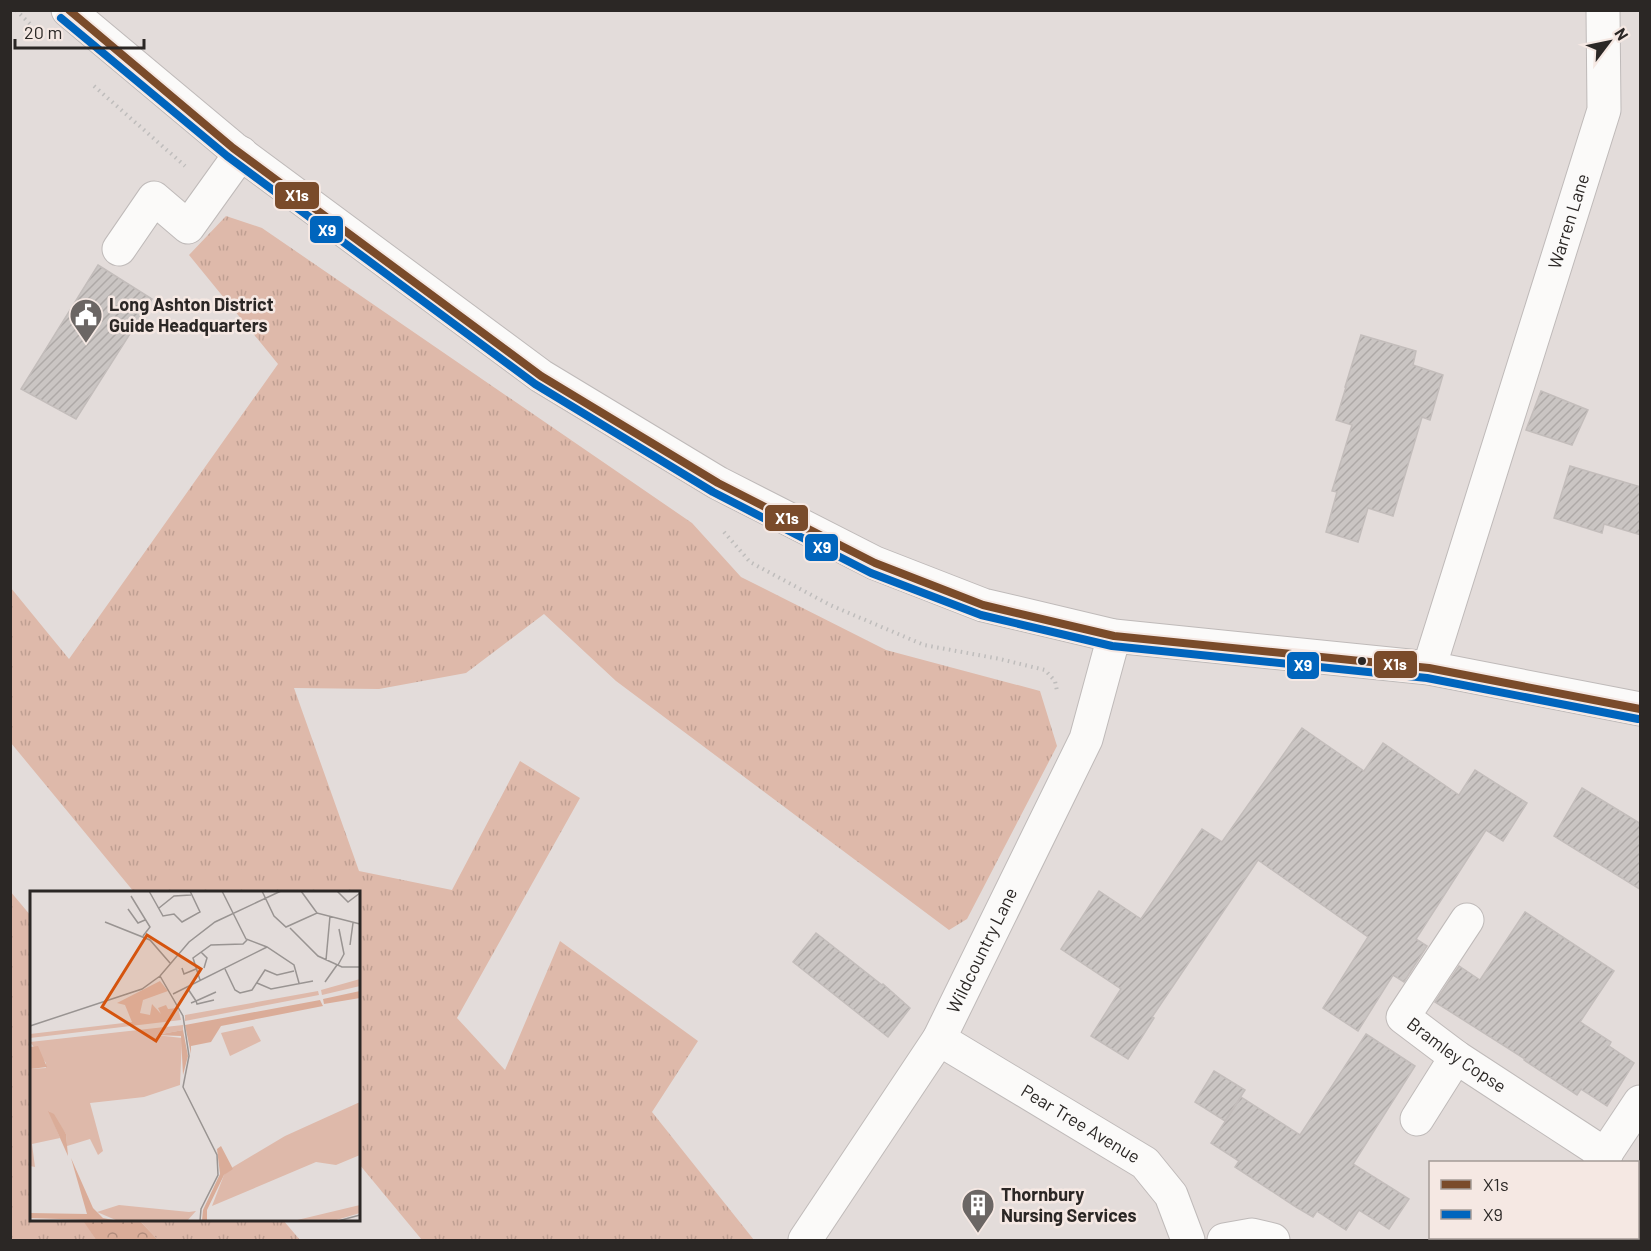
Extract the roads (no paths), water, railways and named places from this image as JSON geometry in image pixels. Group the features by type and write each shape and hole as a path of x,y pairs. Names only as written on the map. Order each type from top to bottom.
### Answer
{"street":[{"path":"68,10 240,153 541,376 718,483 875,563 983,604 1114,636 1429,668 1641,709"},
{"name":"Warren Lane","path":"1429,668 1604,110 1603,10"},
{"path":"119,249 154,198 188,226 240,153"},
{"name":"Wildcountry Lane","path":"805,1240 939,1039 1086,739 1114,636"},
{"name":"Bramley Copse","path":"1467,920 1403,1017 1456,1057 1603,1159 1641,1102"},
{"name":"Pear Tree Avenue","path":"939,1039 1145,1163 1171,1196 1188,1240"},
{"path":"1417,1119 1456,1057"},
{"path":"1224,1240 1252,1234 1273,1240"}],"place":[{"name":"Long Ashton District Guide Headquarters","path":"86,344"},
{"name":"Thornbury Nursing Services","path":"978,1234"}]}
